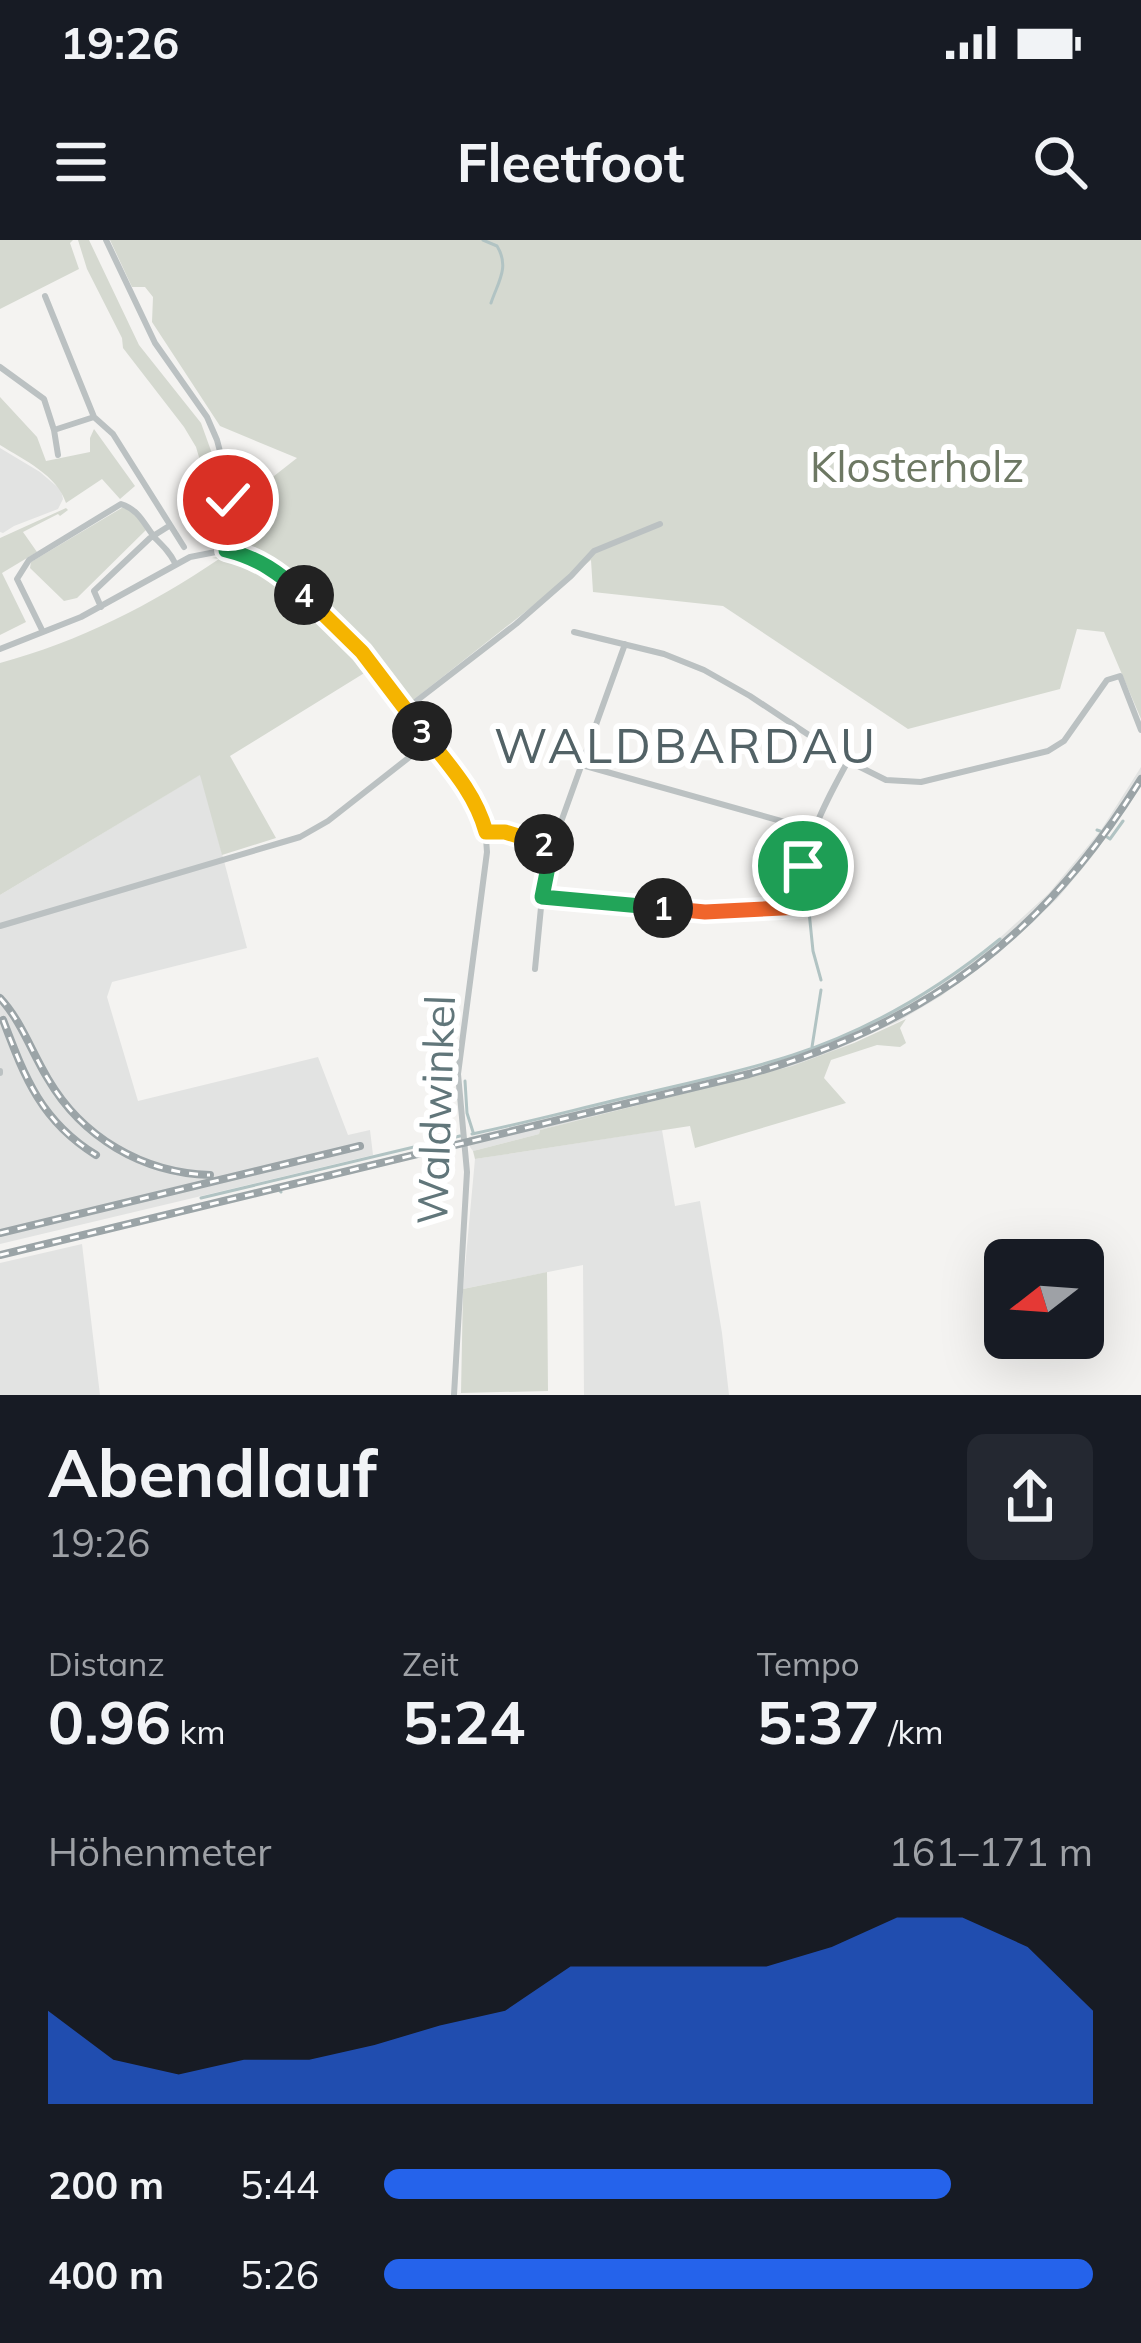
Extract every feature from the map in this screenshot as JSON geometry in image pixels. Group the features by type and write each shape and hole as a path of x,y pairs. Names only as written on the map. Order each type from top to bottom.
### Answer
{"street":[{"path":"0,649 101,607 176,563 226,550 228,482 217,440 207,417 155,343 106,240"},
{"path":"45,296 94,417 113,434 184,547"},
{"path":"0,367 44,399 58,455"},
{"path":"54,430 94,417"},
{"path":"43,632 17,579 29,560 121,504 147,523 176,563"},
{"path":"406,709 515,624 594,551 660,524"},
{"path":"101,607 94,591 170,526"},
{"name":"Waldwinkel","path":"226,550 273,568 351,638 470,791 486,832 458,1073 467,1172 454,1395"},
{"path":"574,632 676,659 718,677 848,761 886,780 913,783 1048,751 1064,741 1107,680 1120,676 1141,730"},
{"path":"535,969 552,847 625,644"},
{"path":"0,926 287,843 328,821 430,741"},
{"path":"542,897 705,912 802,907 803,866 813,830 848,761"},
{"path":"582,765 813,830"},
{"path":"486,832 505,832 552,847"}],"shaded area":[{"path":"0,448 40,472 61,490 63,499 58,509 3,533 0,532"},
{"path":"1141,767 1141,786 1057,899 985,964 899,1021 792,1066 473,1151 470,1147 469,1137 802,1053 931,992 980,956 1049,893 1101,830"},
{"path":"201,774 247,948 112,982 107,997 138,1101 318,1057 348,1135 370,1130 373,1155 0,1244 0,895"},
{"path":"662,1130 675,1206 700,1201 729,1395 584,1395 583,1265 463,1289 475,1159"},
{"path":"82,1244 100,1395 0,1395 0,1263"}],"green space":[{"path":"0,240 73,240 79,269 0,309"},
{"path":"78,240 89,240 139,345 201,423 222,502 217,538 205,544 201,541 211,498 196,447 123,348"},
{"name":"Klosterholz","path":"110,240 1141,240 1141,719 1104,632 1077,629 1060,689 908,729 723,606 593,592 591,560 407,705 313,594 270,561 232,543 232,509 297,458 220,426 152,322 153,297 145,287 132,287"},
{"path":"0,397 37,437 46,461 90,452 94,429 135,486 120,499 102,479 66,503 47,476 0,445"},
{"path":"125,506 148,528 77,598 64,601 30,568 31,562"},
{"path":"66,508 60,516 23,532 37,552 2,573 26,622 0,635 0,538"},
{"path":"221,556 244,559 270,572 348,641 366,672 230,756 276,838 222,855 200,775 0,895 0,663 114,620"},
{"path":"906,1019 900,1028 906,1043 900,1047 877,1045 831,1060 824,1078 846,1103 695,1148 690,1126 475,1159 473,1151 540,1130 792,1066"},
{"path":"547,1272 548,1391 461,1393 463,1289"}],"waterway":[{"path":"483,240 497,246 503,261 491,303"},
{"path":"1107,837 1123,821"},
{"path":"806,882 821,980"},
{"path":"472,1134 737,1071 821,1045 902,1006 1000,939"},
{"path":"812,1047 821,990"},
{"path":"465,1081 473,1132"},
{"path":"201,1198 460,1136"}],"railway":[{"path":"0,1255 749,1074 813,1054 926,1000 1021,928 1064,884 1141,779"},
{"path":"0,998 62,1100 96,1134 138,1159 210,1175"},
{"path":"3,1020 48,1113 96,1155"},
{"path":"0,1233 360,1146"}],"district":[{"name":"WALDBARDAU","path":"686,746"}],"route":[{"path":"228,500 226,550 273,568 351,638 470,791 486,832 505,832 552,847 542,897 705,912 802,907 803,866"}]}
